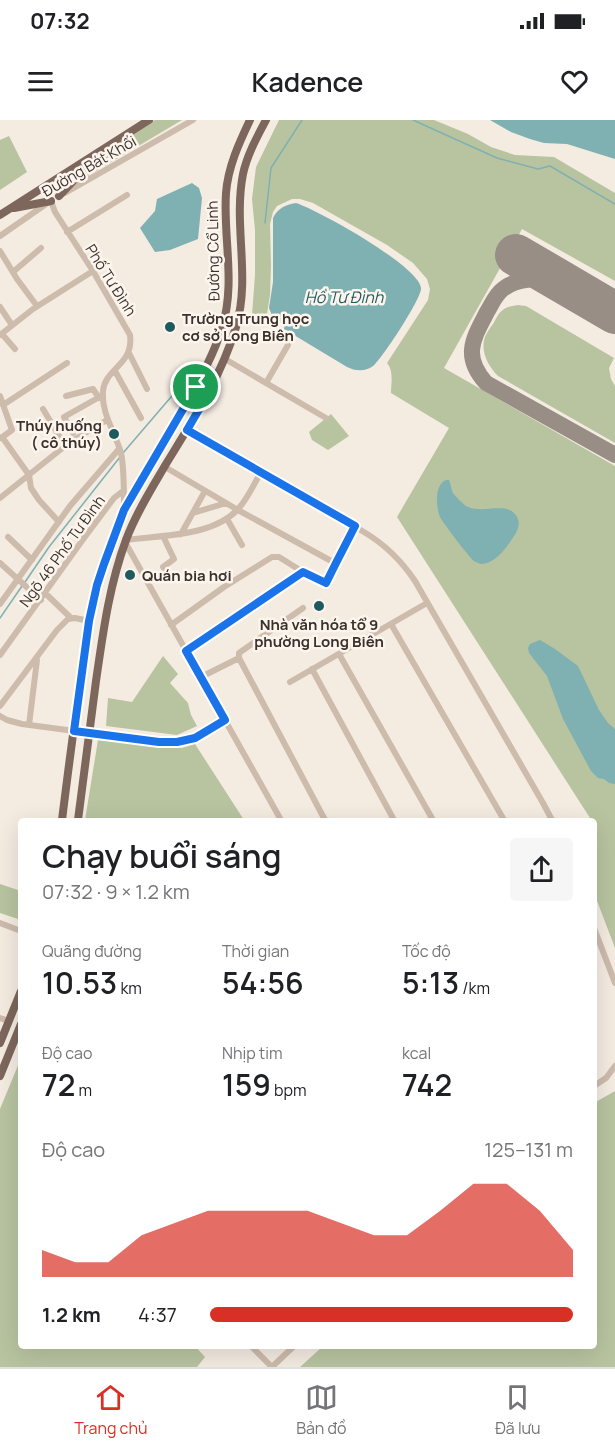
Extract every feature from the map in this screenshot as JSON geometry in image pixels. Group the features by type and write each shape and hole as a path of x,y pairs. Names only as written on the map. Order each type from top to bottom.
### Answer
{"main road":[{"path":"0,215 148,120"},
{"name":"Đường Cổ Linh","path":"62,818 89,621 100,574 124,510 196,387 212,356 226,313 230,296 230,278 225,214 226,191 229,173 249,120"},
{"name":"Đường Cổ Linh","path":"78,818 105,616 112,582 125,541 135,519 208,394 225,359 236,326 243,294 240,204 243,173 248,156 266,120"},
{"path":"59,196 105,147"},
{"path":"11,208 51,201"},
{"path":"196,387 208,394"},
{"path":"0,1043 4,1019 18,995"},
{"path":"0,1076 18,1031"}],"street":[{"name":"Đường Bát Khối","path":"0,236 59,196 193,120"},
{"path":"67,232 127,195"},
{"name":"Phố Tư Đình","path":"51,201 55,212 130,335 129,353 147,389"},
{"path":"0,210 11,208"},
{"path":"13,272 41,248"},
{"path":"0,252 37,306"},
{"path":"15,349 1,334 37,306 93,271"},
{"path":"0,307 12,325"},
{"path":"266,383 288,345"},
{"path":"124,510 120,452 107,420 101,397 106,381 129,353"},
{"path":"225,359 326,418"},
{"path":"3,405 67,363"},
{"path":"115,371 141,418"},
{"path":"66,396 93,389 101,397"},
{"path":"0,396 12,430 1,438 29,475 31,488 39,500 59,522"},
{"path":"73,433 64,417 101,397"},
{"path":"43,409 65,446"},
{"path":"0,498 65,446 107,420"},
{"path":"187,430 355,526 384,544 396,556 428,603 543,803 549,818"},
{"path":"1,601 19,581 70,506 120,452"},
{"path":"165,467 333,562 337,561"},
{"path":"261,472 238,510 227,519 198,531 125,541 280,818"},
{"name":"Ngõ 46 Phố Tư Đình","path":"0,655 114,498 123,491"},
{"path":"181,534 205,491"},
{"path":"193,513 226,503"},
{"path":"227,519 242,545"},
{"path":"171,625 224,587 276,557 326,583 355,526"},
{"path":"163,536 174,559 163,567 170,578"},
{"path":"8,537 32,560"},
{"path":"0,563 40,600"},
{"path":"186,651 303,572"},
{"path":"45,593 71,618"},
{"path":"290,682 428,603"},
{"path":"303,608 239,653 239,658 324,818"},
{"path":"0,706 68,618 89,621"},
{"path":"391,624 503,818"},
{"path":"339,654 432,818"},
{"path":"29,725 37,658"},
{"path":"201,677 239,658"},
{"path":"312,669 393,818"},
{"path":"0,716 29,725 159,742 177,742 195,738 225,720"},
{"path":"0,923 18,930"},
{"path":"597,936 615,983"},
{"path":"597,1084 606,1078 615,1066"},
{"path":"254,1349 272,1367 291,1349"}],"green space":[{"path":"155,120 182,120 78,182 81,176 113,146"},
{"path":"279,120 434,120 468,134 491,147 515,155 554,157 615,193 615,281 522,229 444,368 615,466 615,948 597,901 597,818 590,818 397,517 449,428 391,393 391,374 387,363 428,300 430,289 427,279 413,263 387,245 313,203 292,199 277,206 270,224 270,295 266,320 252,315 255,230 252,199 256,167"},
{"path":"9,136 27,172 0,190 0,140"},
{"path":"518,305 526,306 614,358 609,368 615,386 615,443 498,376 491,368 484,353 485,337 502,310"},
{"path":"331,414 349,436 328,450 312,440 309,432"},
{"path":"163,656 178,674 170,683 188,703 197,726 177,735 106,726 108,698 132,702"},
{"path":"98,740 182,748 195,744 243,818 85,818"},
{"path":"0,884 18,890 18,919 0,913"},
{"path":"18,1065 18,1349 198,1349 205,1357 197,1367 0,1367 0,1109"},
{"path":"615,1091 615,1367 300,1367 320,1349 597,1349 597,1101"}],"water":[{"path":"490,120 615,120 615,159 567,144 544,143 530,139 511,132"},
{"path":"192,183 199,188 202,198 198,239 170,250 155,252 140,228 155,211 157,199"},
{"name":"Hồ Tư Đình","path":"296,203 345,227 386,253 416,278 421,288 415,304 400,328 384,353 370,368 360,370 347,367 284,329 286,317 278,325 274,320 269,308 273,282 273,218 282,208"},
{"path":"449,480 453,493 466,506 479,509 508,509 517,517 519,524 516,533 495,559 482,564 474,561 440,517 437,502 438,491 439,486"},
{"path":"540,640 578,666 599,710 615,729 615,784 598,778 591,771 563,719 547,676 529,653 530,644"}],"waterway":[{"path":"265,223 271,168 302,120"},
{"path":"413,120 497,158 538,169 550,166 615,204"},
{"path":"123,453 183,383"},
{"path":"25,582 49,547 120,457"},
{"path":"0,618 22,586"}],"taxiway":[{"path":"561,281 524,280 500,291 474,339 472,348 474,364 486,383 615,455"}],"runway":[{"path":"516,255 615,313"}],"place":[{"name":"Trường Trung học cơ sở Long Biên","path":"170,327"},
{"name":"Thúy huống ( cô thúy)","path":"114,434"},
{"name":"Quán bia hơi","path":"130,575"},
{"name":"Nhà văn hóa tổ 9 phường Long Biên","path":"319,606"}],"route":[{"path":"196,387 208,394 187,430 355,526 326,583 303,572 186,651 225,720 195,738 177,742 159,742 74,731 89,621 104,564 124,510 196,387"}]}
